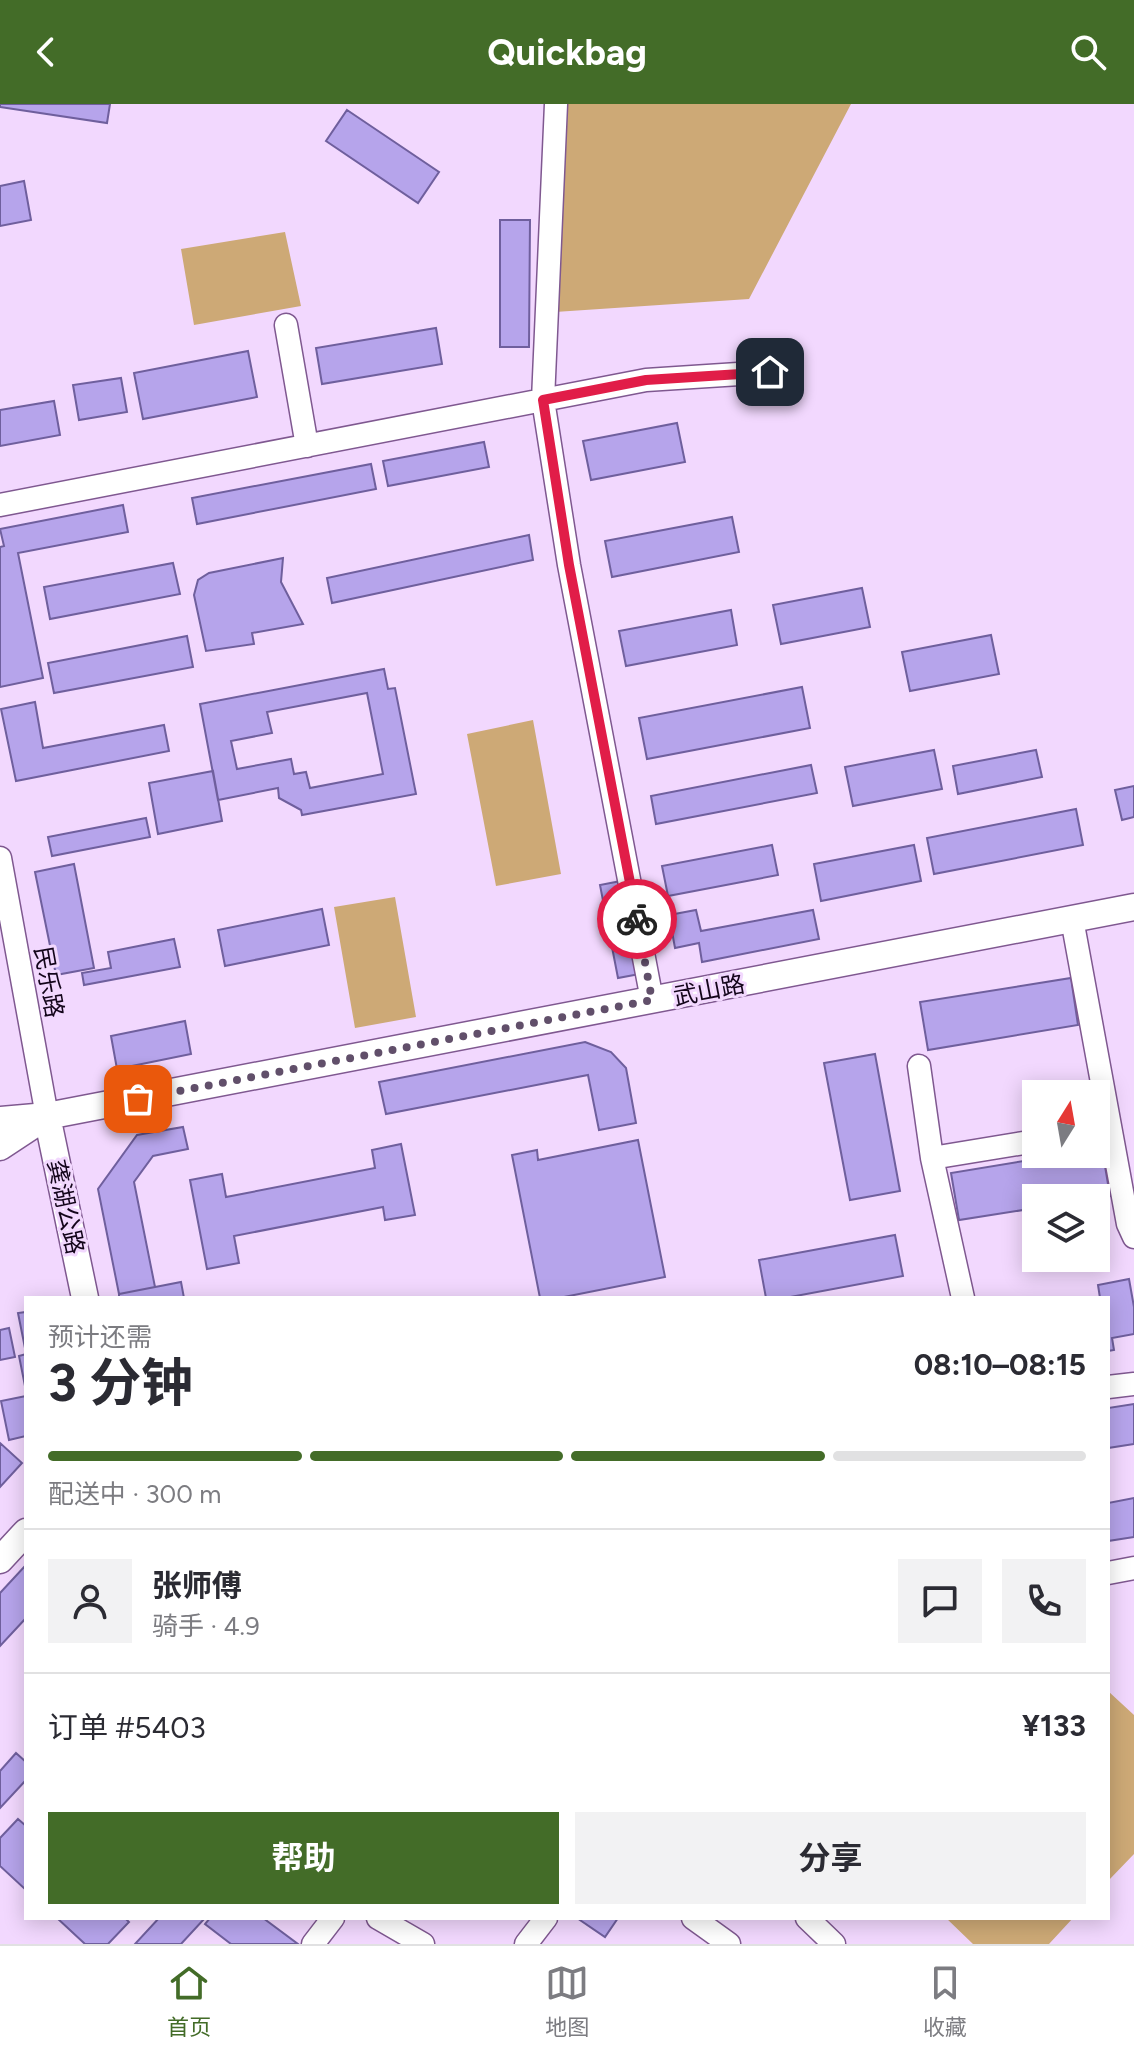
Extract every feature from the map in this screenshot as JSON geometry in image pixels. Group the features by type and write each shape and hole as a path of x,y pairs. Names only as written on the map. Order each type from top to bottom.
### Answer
{"main road":[{"name":"武山路","path":"0,1120 47,1116 1134,907"},
{"path":"0,1147 47,1116"},
{"name":"龚湖公路","path":"47,1116 85,1296"},
{"path":"0,1560 24,1534"}],"street":[{"path":"556,104 543,400 569,565 652,1000"},
{"path":"286,325 307,446"},
{"path":"0,505 646,380 770,372"},
{"name":"民乐路","path":"0,858 47,1116"},
{"path":"1072,919 1096,1080"},
{"path":"919,1066 932,1158 963,1296"},
{"path":"932,1158 1022,1143"},
{"path":"1110,1157 1134,1237"},
{"path":"1110,1387 1134,1384"},
{"path":"1110,1573 1134,1568"},
{"path":"313,1944 331,1920"},
{"path":"381,1920 423,1944"},
{"path":"526,1944 544,1920"},
{"path":"696,1920 731,1944"},
{"path":"721,1920 731,1944"},
{"path":"809,1920 834,1944"}],"shaded area":[{"path":"568,104 851,104 749,299 555,312"},
{"path":"285,232 301,306 194,325 181,249"},
{"path":"533,720 561,874 496,886 467,734"},
{"path":"395,897 416,1017 355,1028 334,907"},
{"path":"1110,1693 1134,1715 1134,1854 1110,1879"},
{"path":"948,1920 1071,1920 1049,1944 973,1944"}],"building":[{"path":"0,104 110,104 107,123 0,107"},
{"path":"347,110 439,172 418,203 326,141"},
{"path":"24,181 31,220 0,226 0,186"},
{"path":"500,220 530,220 529,347 500,347"},
{"path":"436,328 442,364 322,384 316,348"},
{"path":"248,351 257,397 143,419 134,373"},
{"path":"121,378 127,412 79,420 73,385"},
{"path":"54,401 60,435 0,446 0,410"},
{"path":"677,423 685,462 591,480 583,441"},
{"path":"484,442 489,467 388,486 383,461"},
{"path":"371,464 376,489 197,524 192,498"},
{"path":"123,505 128,532 18,553 43,678 0,687 0,547 4,546 0,529"},
{"path":"732,517 739,552 612,577 605,541"},
{"path":"529,535 533,560 332,603 327,578"},
{"path":"283,558 281,582 303,624 252,633 254,644 206,651 194,595 198,580 209,573"},
{"path":"173,563 180,594 50,619 44,587"},
{"path":"862,588 870,627 781,644 773,605"},
{"path":"731,610 737,645 626,666 619,631"},
{"path":"991,635 999,674 910,691 902,652"},
{"path":"187,636 193,667 54,693 48,663"},
{"path":"384,669 388,689 395,688 416,794 302,815 301,810 279,798 278,788 218,800 200,704","holes":["367,693 383,774 310,788 306,772 294,774 291,759 237,769 231,741 272,733 267,712"]},
{"path":"802,687 810,728 647,759 639,718"},
{"path":"35,702 43,748 164,725 169,751 16,781 1,709"},
{"path":"934,750 942,789 853,806 845,767"},
{"path":"1036,750 1042,777 958,794 953,766"},
{"path":"811,765 817,793 656,824 651,796"},
{"path":"213,771 222,821 158,834 149,783"},
{"path":"1134,786 1134,817 1122,820 1115,790"},
{"path":"1076,809 1083,845 934,874 927,838"},
{"path":"146,818 150,837 52,856 48,837"},
{"path":"772,845 778,875 668,896 662,866"},
{"path":"914,845 921,881 821,901 814,864"},
{"path":"74,864 94,968 56,975 35,872"},
{"path":"626,880 645,973 618,978 600,885"},
{"path":"322,909 329,945 225,966 218,930"},
{"path":"696,910 701,931 813,910 819,939 702,962 699,943 675,948 669,915"},
{"path":"174,939 180,967 84,985 82,973 111,968 108,952"},
{"path":"1071,978 1078,1025 928,1050 920,1002"},
{"path":"185,1021 191,1054 117,1069 111,1036"},
{"path":"585,1042 611,1052 626,1068 636,1123 599,1130 588,1075 386,1114 379,1082"},
{"path":"875,1054 900,1191 850,1200 824,1063"},
{"path":"183,1127 188,1149 153,1156 134,1182 155,1287 119,1294 98,1189 137,1135"},
{"path":"638,1140 665,1277 569,1296 540,1296 512,1155 537,1150 538,1160"},
{"path":"401,1144 415,1215 385,1220 383,1207 234,1236 239,1263 207,1269 190,1180 222,1174 226,1197 375,1168 372,1150"},
{"path":"1022,1161 1022,1168 1105,1168 1108,1184 1022,1184 1022,1210 959,1220 951,1173"},
{"path":"895,1235 903,1276 796,1296 766,1296 759,1260"},
{"path":"1129,1279 1134,1307 1134,1334 1112,1338 1114,1350 1110,1351 1110,1296 1100,1296 1098,1285"},
{"path":"181,1282 184,1296 119,1296"},
{"path":"24,1312 24,1343 18,1313"},
{"path":"9,1328 15,1357 0,1360 0,1330"},
{"path":"24,1355 24,1381 19,1356"},
{"path":"24,1396 24,1436 9,1440 1,1401"},
{"path":"1134,1404 1134,1444 1110,1448 1110,1408"},
{"path":"0,1443 22,1463 0,1487"},
{"path":"1134,1498 1134,1537 1110,1541 1110,1503"},
{"path":"24,1567 24,1620 0,1646 0,1593"},
{"path":"16,1753 24,1760 24,1782 0,1808 0,1771"},
{"path":"18,1819 24,1824 24,1888 0,1866 0,1838"},
{"path":"59,1920 129,1922 108,1944 85,1944"},
{"path":"157,1920 203,1920 181,1944 135,1944"},
{"path":"208,1920 266,1920 298,1944 231,1944 205,1924"},
{"path":"580,1920 617,1920 605,1937"}],"way so far":[{"path":"138,1099 652,1000 637,919"}],"route":[{"path":"637,919 569,565 543,400 646,380 770,372"}]}
